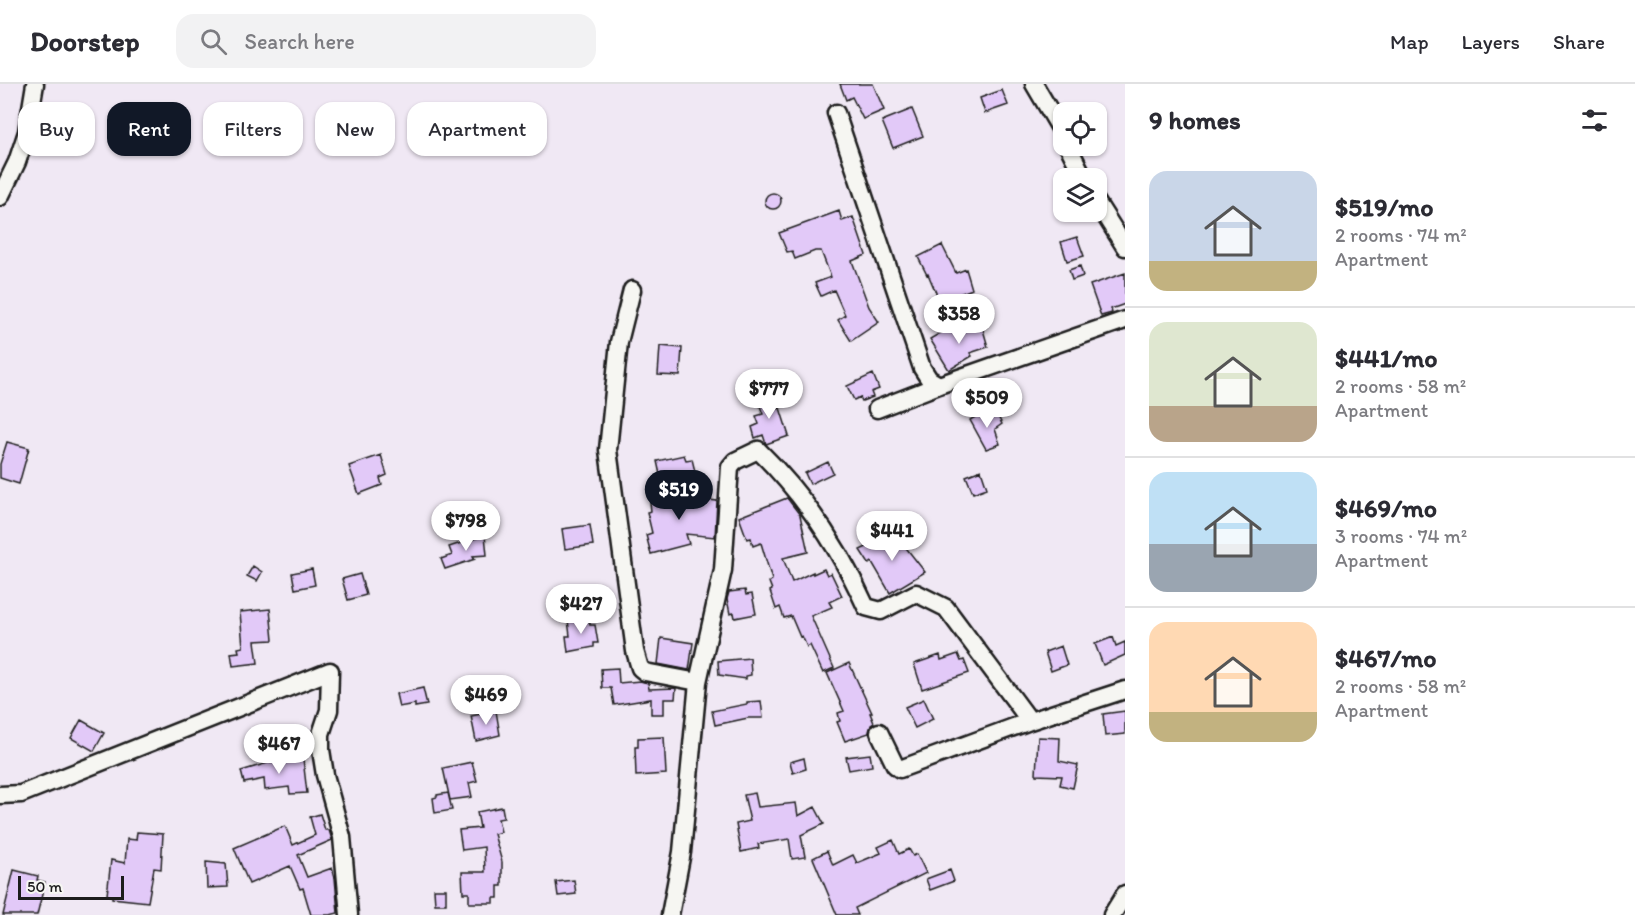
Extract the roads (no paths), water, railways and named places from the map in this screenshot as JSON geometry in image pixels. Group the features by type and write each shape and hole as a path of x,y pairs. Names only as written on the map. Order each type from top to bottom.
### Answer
{"street":[{"path":"0,197 17,162 27,132 35,84"},
{"path":"1034,84 1053,116"},
{"path":"836,113 922,368 928,380 939,385"},
{"path":"1107,219 1125,248"},
{"path":"632,290 619,342 608,450 635,651 640,668 645,672 698,682"},
{"path":"877,409 1125,320"},
{"path":"670,915 682,852 698,682 723,570 730,467 735,461 758,450 777,469 822,527 853,577 866,607 881,611 916,593 945,608 1030,721"},
{"path":"0,795 21,794 330,671 329,710 321,734 321,750 325,775 342,837 349,915"},
{"path":"879,732 895,765 900,769 1030,721 1125,690"},
{"path":"1113,915 1125,894"}]}
